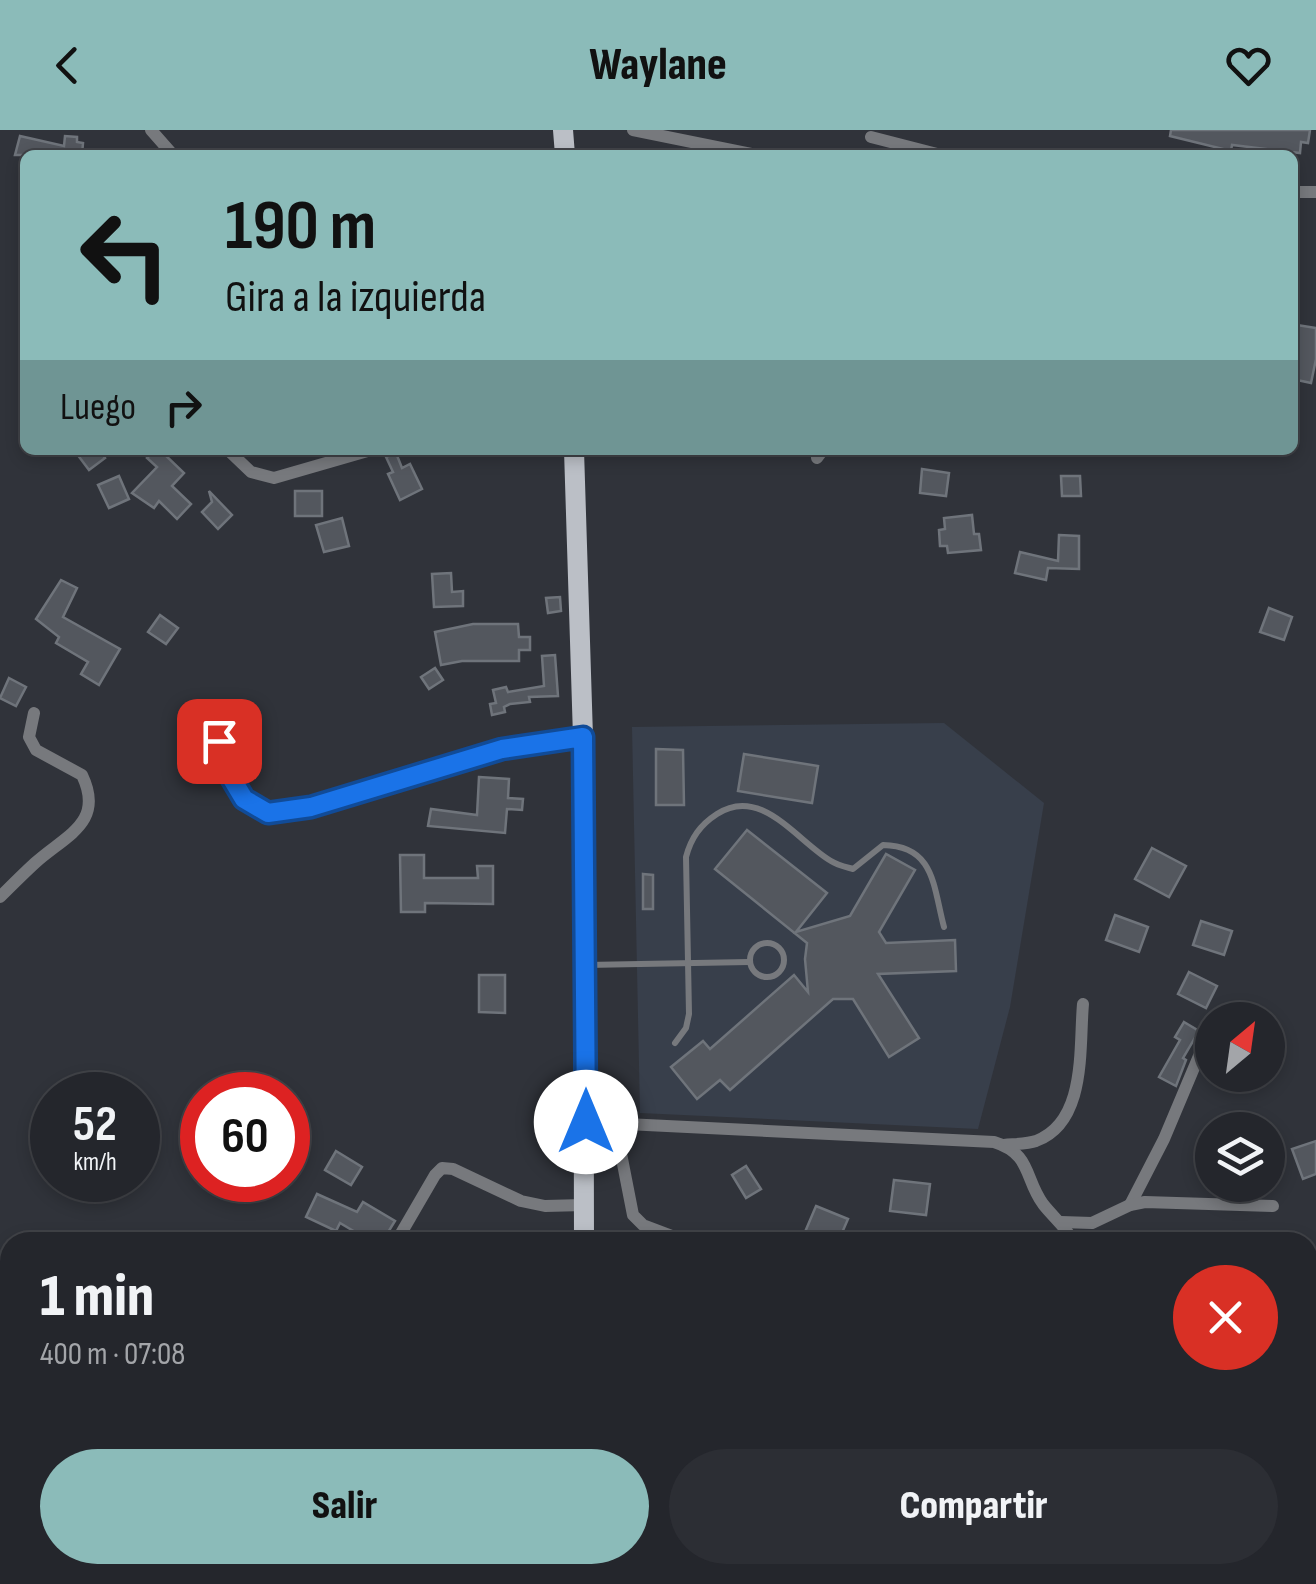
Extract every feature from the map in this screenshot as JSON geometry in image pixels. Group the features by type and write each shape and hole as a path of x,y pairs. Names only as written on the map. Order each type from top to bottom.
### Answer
{"main road":[{"path":"574,455 583,737 583,1232"}],"street":[{"path":"151,130 169,150"},
{"path":"633,130 731,150"},
{"path":"872,134 925,150"},
{"path":"233,455 250,472 274,478 354,455"},
{"path":"0,897 35,862 69,836 86,818 91,801 82,775 36,750 29,737 34,713"},
{"path":"216,718 223,764 244,799 268,813 311,807 502,749 583,737"},
{"path":"1004,1145 1036,1140 1067,1117 1075,1094 1082,1004"},
{"path":"1130,1204 1195,1067"},
{"path":"586,1122 986,1140 1004,1145 1021,1158 1044,1204 1068,1232"},
{"path":"615,1123 633,1215 643,1225 662,1232"},
{"path":"402,1232 434,1175 442,1168 521,1201 544,1206 584,1205"},
{"path":"1061,1222 1092,1223 1130,1204 1145,1202 1273,1206"}],"lane":[{"path":"675,1042 686,1028 689,1014 686,857 690,840 705,822 726,808 747,806 770,813 833,863 853,869 882,845 900,845 918,854 928,865 944,927"},
{"path":"768,943 777,946 784,964 771,977 761,977 749,962 758,945 768,943"},
{"path":"584,965 749,962"}],"shaded area":[{"path":"944,723 1044,803 1010,1007 978,1129 640,1113 632,727"}],"building":[{"path":"1171,130 1310,130 1308,143 1301,142 1300,153 1232,145 1227,150 1170,136"},
{"path":"20,136 64,146 65,136 77,137 77,142 83,143 82,150 20,150 20,155 15,155"},
{"path":"1298,325 1316,328 1311,383 1298,380"},
{"path":"78,455 103,455 105,458 89,470"},
{"path":"165,455 184,473 172,486 191,504 177,519 159,501 154,508 132,493 157,467 147,458"},
{"path":"397,455 402,468 410,464 422,489 400,500 388,474 393,472 386,457"},
{"path":"922,469 949,473 946,496 920,493"},
{"path":"119,476 129,499 109,508 98,485"},
{"path":"1061,476 1080,476 1081,496 1062,496"},
{"path":"209,491 232,515 218,529 202,512 212,502"},
{"path":"295,491 322,491 322,516 295,516"},
{"path":"972,515 981,550 948,553 947,546 940,546 939,530 945,529 944,518"},
{"path":"342,518 349,546 324,552 316,525"},
{"path":"1059,535 1079,536 1079,569 1048,568 1046,580 1015,573 1020,552 1058,561"},
{"path":"451,573 452,592 463,591 463,606 434,607 432,574"},
{"path":"61,580 77,588 63,617 120,649 99,685 81,674 88,662 56,643 59,637 36,619"},
{"path":"560,597 561,611 548,613 546,598"},
{"path":"1269,608 1292,617 1284,640 1260,632"},
{"path":"160,615 178,628 166,644 148,632"},
{"path":"473,624 518,624 519,637 530,637 530,650 519,650 519,661 441,665 435,632"},
{"path":"555,655 558,696 529,697 530,702 510,704 504,707 505,712 492,715 490,704 496,703 493,690 506,687 508,692 544,686 542,656"},
{"path":"435,668 443,680 429,689 421,677"},
{"path":"9,678 26,687 16,706 0,698"},
{"path":"656,749 683,750 684,805 656,805"},
{"path":"744,754 818,766 812,803 738,791"},
{"path":"479,777 509,779 508,798 523,799 522,810 507,809 505,833 428,826 431,809 477,815"},
{"path":"747,830 827,893 796,932 850,916 886,854 915,870 879,932 886,943 955,940 956,971 878,974 919,1038 889,1057 853,999 833,999 730,1090 720,1080 697,1099 671,1067 703,1041 710,1049 794,975 808,992 807,943 715,869"},
{"path":"1152,848 1186,866 1169,897 1135,879"},
{"path":"400,855 424,855 424,878 478,878 477,866 493,866 493,904 425,903 425,912 401,912"},
{"path":"643,874 653,875 653,909 643,909"},
{"path":"1115,915 1148,927 1139,952 1106,940"},
{"path":"1201,921 1232,931 1224,955 1193,945"},
{"path":"1189,972 1217,986 1209,1002 1195,1002 1178,994"},
{"path":"479,975 505,975 505,1013 479,1012"},
{"path":"1184,1022 1195,1029 1176,1086 1159,1077 1180,1040 1175,1037"},
{"path":"1316,1141 1316,1174 1303,1179 1292,1149"},
{"path":"336,1151 362,1167 351,1185 325,1170"},
{"path":"746,1166 761,1189 746,1198 732,1175"},
{"path":"894,1180 930,1184 926,1215 890,1211"},
{"path":"317,1194 357,1212 363,1202 395,1221 388,1232 355,1232 340,1223 336,1231 306,1217"},
{"path":"816,1206 848,1219 842,1232 805,1232"}],"route":[{"path":"219,741 223,764 244,799 268,813 311,807 502,749 583,737 586,1122"}]}
